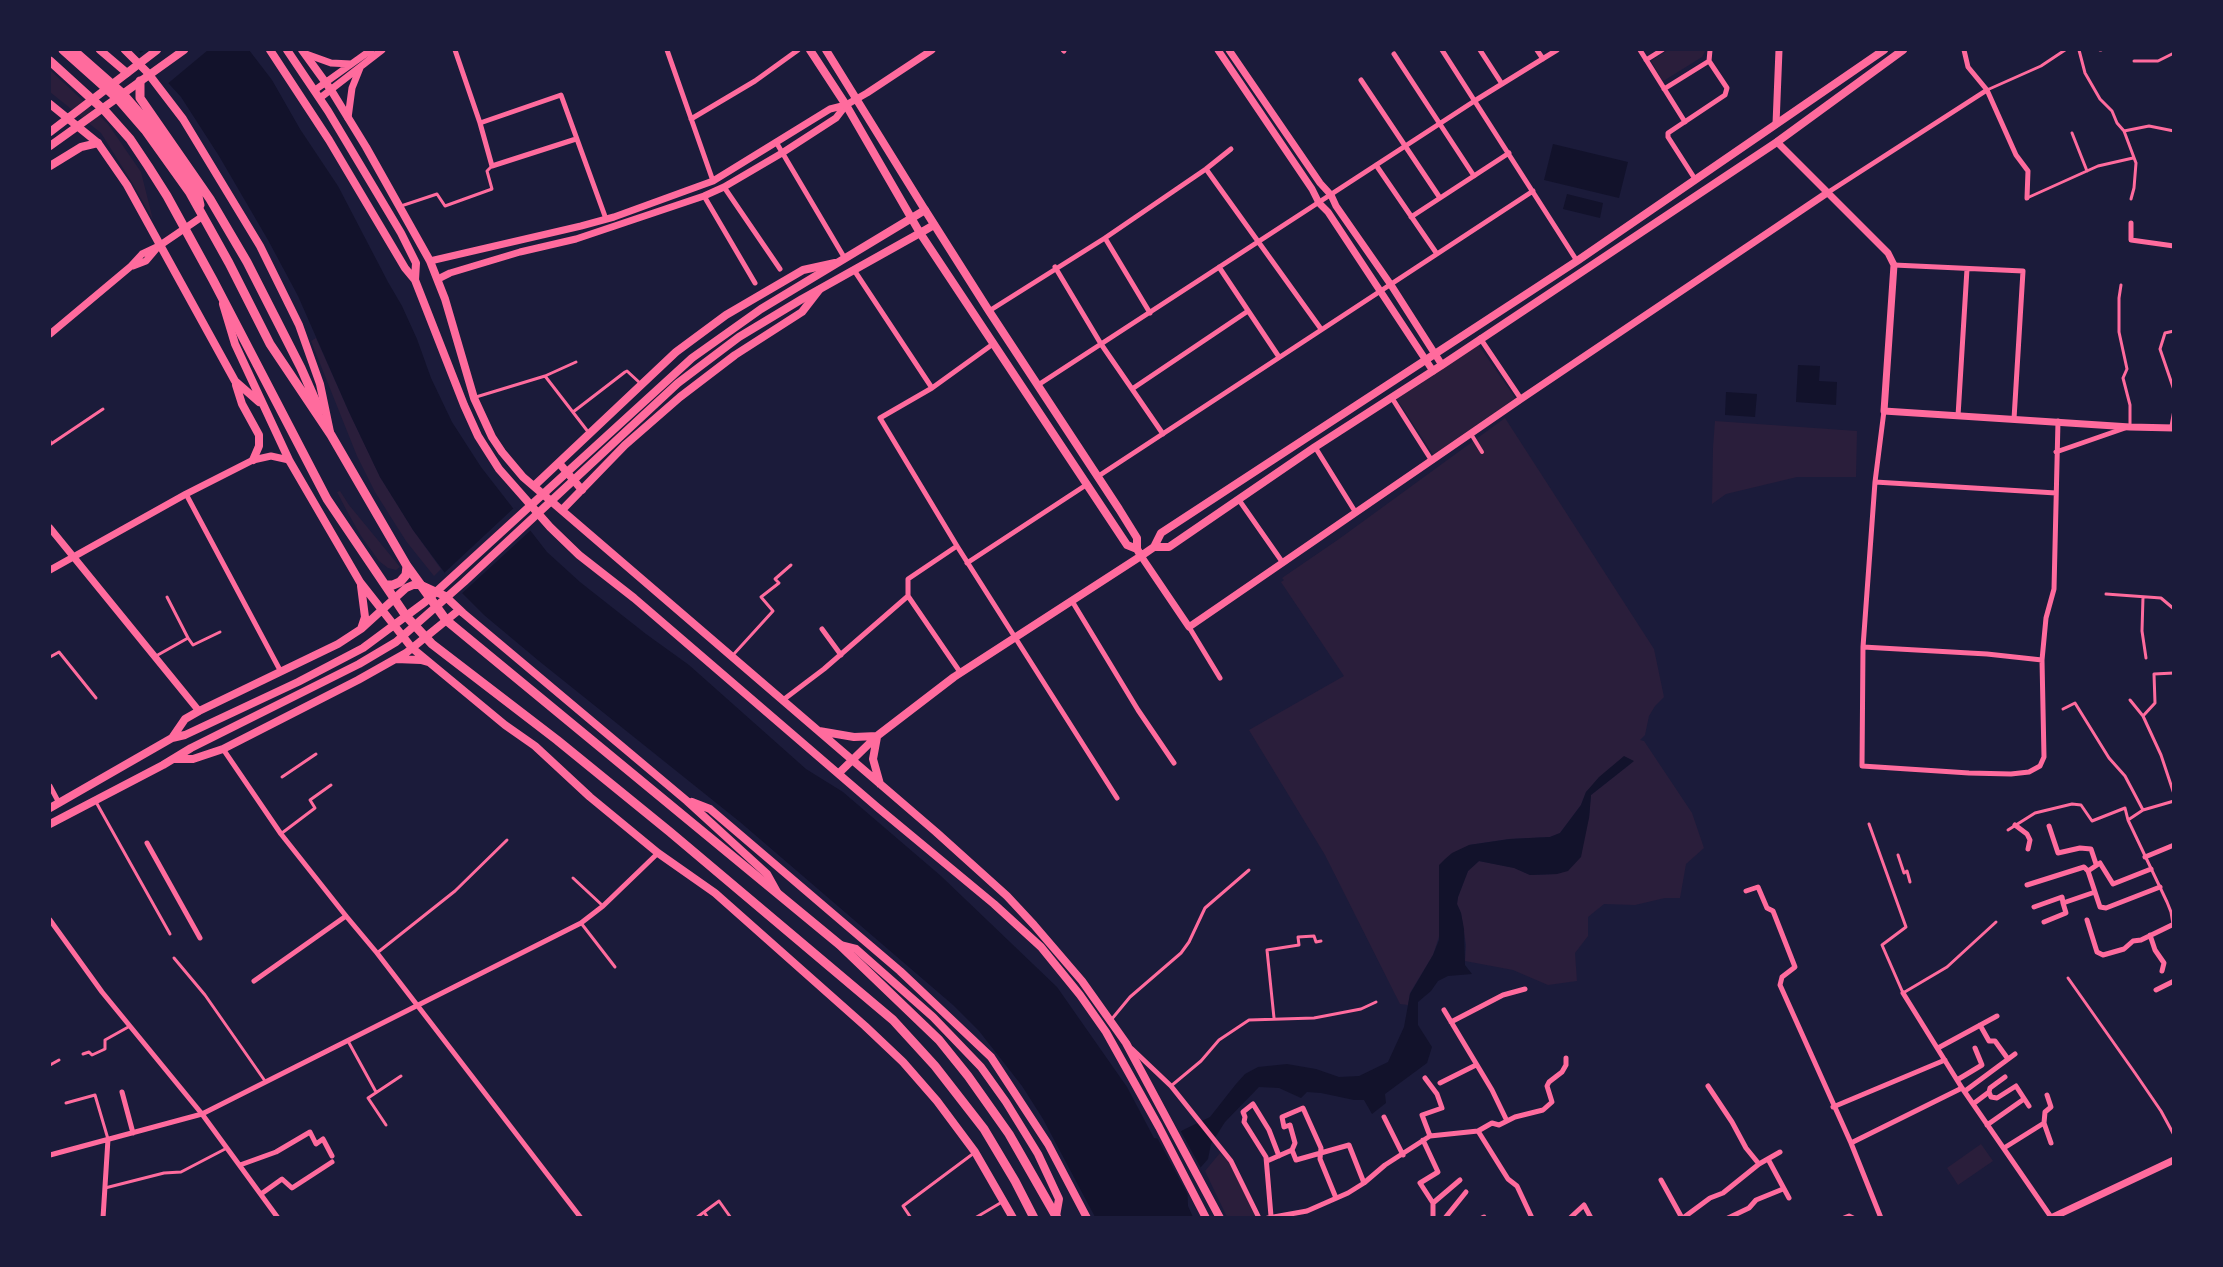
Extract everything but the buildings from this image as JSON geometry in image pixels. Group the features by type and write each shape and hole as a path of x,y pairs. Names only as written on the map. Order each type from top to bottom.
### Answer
{"highway":[{"path":"63,50 119,100 145,130 190,193 270,344 331,435 407,566 447,620 840,945 939,1040 1009,1134 1057,1217"},
{"path":"73,50 123,94 162,140 197,192 203,216"},
{"path":"50,61 106,112 130,139 167,196 327,499 406,616 425,638 557,740 670,832 893,1020 935,1066 984,1130 1034,1218"},
{"path":"140,81 140,98 210,199 247,262 301,368 331,435"},
{"path":"386,585 400,582 406,575 407,566"}],"main road":[{"path":"100,50 127,73"},
{"path":"125,50 147,72 183,119 260,246 299,325 320,384 331,435"},
{"path":"50,132 157,50"},
{"path":"50,146 184,50"},
{"path":"270,50 299,92 405,268 415,280 472,424 499,469 579,555 617,584 907,832 994,903 1041,947 1080,995 1106,1032 1206,1218"},
{"path":"286,50 315,90 401,233 416,263 415,280"},
{"path":"810,50 846,105 920,233 1127,545 1139,552"},
{"path":"826,50 934,225 1137,538 1139,552"},
{"path":"1154,547 1161,532 1577,261 1884,50"},
{"path":"839,773 877,736 960,672 1072,601 1139,552 1154,547 1169,547 1315,447 1777,142 1902,50"},
{"path":"304,52 348,118 430,261 438,279 474,398 492,437 502,452 523,477 1007,896 1082,981 1111,1020 1126,1043 1220,1218"},
{"path":"50,104 98,143 127,185 235,381 242,404 259,435 259,446 253,460"},
{"path":"50,166 81,147 98,143"},
{"path":"50,808 172,738 185,735 338,662 389,630 424,602 692,358 728,331 795,288 925,210"},
{"path":"50,824 191,748 359,664 396,642 464,582 678,383 739,337 934,225"},
{"path":"534,486 676,352 726,315 802,270 835,263"},
{"path":"562,510 625,446 681,397 735,355 802,312 819,290"},
{"path":"221,296 235,344 289,460 360,582 412,648 534,746 658,854 715,893 759,934 806,972 903,1062 975,1152 1013,1218"},
{"path":"235,381 262,404"},
{"path":"559,463 582,490"},
{"path":"360,582 364,617 361,629"},
{"path":"172,738 185,720 199,711 338,644 361,629 394,598 413,585 421,585 440,592 687,801 767,874 778,896"},
{"path":"174,759 193,759 223,749 358,680 412,648 459,610"},
{"path":"338,644 358,680"},
{"path":"396,659 421,660 431,663"},
{"path":"818,731 854,737 877,736"},
{"path":"877,736 873,759 881,785"},
{"path":"687,801 710,809 900,971 991,1057 1048,1144 1086,1218"},
{"path":"840,945 856,949 933,1017 981,1067 1038,1154 1059,1199 1057,1217"}],"street":[{"path":"315,90 371,50"},
{"path":"320,98 382,50"},
{"path":"455,50 492,166 576,138"},
{"path":"667,50 713,181"},
{"path":"691,119 755,81 798,50"},
{"path":"917,50 922,57"},
{"path":"430,261 606,219 713,181 830,109 846,105 857,99 932,50"},
{"path":"1218,50 1433,371"},
{"path":"1229,50 1320,183 1331,195 1442,365"},
{"path":"1442,50 1577,261"},
{"path":"1480,50 1502,84"},
{"path":"1538,50 1543,58"},
{"path":"1038,385 1476,100 1557,50"},
{"path":"1640,50 1684,122"},
{"path":"1646,60 1662,50"},
{"path":"1695,179 1668,137 1668,133 1725,95 1727,88 1709,61 1710,50"},
{"path":"1776,124 1779,50"},
{"path":"1964,50 1968,67 1987,90 2016,155 2028,171 2027,198"},
{"path":"304,52 331,63 351,64"},
{"path":"1394,54 1474,176"},
{"path":"1664,88 1709,61"},
{"path":"348,118 352,88 361,66"},
{"path":"1361,80 1440,198"},
{"path":"1189,627 1827,193 1987,90"},
{"path":"480,123 561,95 606,219"},
{"path":"438,279 520,252 576,239 704,196 782,153 836,118 846,105"},
{"path":"776,142 844,257"},
{"path":"1777,142 1888,254 1894,265 1884,411 1875,482 1863,647 1862,766 2011,774 2029,772 2040,766 2044,757 2042,660 2046,618 2054,590 2058,422"},
{"path":"989,311 1055,267 1105,238 1206,169 1231,149"},
{"path":"1411,217 1509,153"},
{"path":"1376,165 1437,255"},
{"path":"1206,169 1321,329"},
{"path":"724,187 780,269"},
{"path":"1097,477 1533,191"},
{"path":"704,196 756,283"},
{"path":"50,334 130,267 146,261 159,246 203,216"},
{"path":"2131,223 2131,240 2174,246"},
{"path":"1105,238 1150,313"},
{"path":"450,257 454,272"},
{"path":"1894,265 2023,271 2014,419"},
{"path":"1055,267 1101,344 1163,434"},
{"path":"1219,267 1279,357"},
{"path":"1958,416 1967,269"},
{"path":"854,270 932,388"},
{"path":"1132,388 1248,311"},
{"path":"1480,339 1521,399"},
{"path":"993,344 932,388 880,418 967,563 1118,798"},
{"path":"1392,398 1432,460"},
{"path":"1884,411 2172,428"},
{"path":"2056,452 2130,427"},
{"path":"1470,434 1482,452"},
{"path":"1315,447 1356,513"},
{"path":"50,570 186,494 253,460 271,456 289,460"},
{"path":"1875,482 2056,493"},
{"path":"967,563 1086,485"},
{"path":"186,494 281,672"},
{"path":"1239,500 1283,563"},
{"path":"50,528 199,711"},
{"path":"957,546 908,579 908,596 960,672"},
{"path":"1139,552 1220,678"},
{"path":"783,700 841,655 908,596"},
{"path":"1072,601 1138,710 1174,763"},
{"path":"822,629 841,655"},
{"path":"1863,647 1987,654 2042,660"},
{"path":"223,749 281,834 418,1005 581,1218"},
{"path":"50,786 59,803"},
{"path":"2015,825 2027,834 2030,840 2028,849"},
{"path":"2049,826 2058,853 2080,848 2091,849 2096,864"},
{"path":"147,843 200,938"},
{"path":"2145,857 2174,845"},
{"path":"50,1155 202,1114 581,922 603,906 658,854"},
{"path":"2088,871 2100,863 2113,884 2151,869"},
{"path":"2027,885 2084,867 2088,871 2100,907 2106,908 2160,887"},
{"path":"1746,891 1758,886 1767,908 1773,911 1795,967 1782,977 1780,985 1851,1143 1881,1218"},
{"path":"2063,903 2095,892"},
{"path":"2034,907 2062,897 2066,913 2044,922"},
{"path":"254,981 346,916"},
{"path":"50,920 102,992 202,1114 278,1218"},
{"path":"2087,920 2097,952 2103,955 2118,951 2133,941 2173,924"},
{"path":"2150,935 2155,950 2164,963 2162,971"},
{"path":"2156,990 2174,981"},
{"path":"1451,1022 1503,995 1525,989"},
{"path":"1903,993 1957,1080 2051,1217 2174,1160"},
{"path":"1444,1010 1492,1090 1507,1121"},
{"path":"1938,1048 1996,1016"},
{"path":"1980,1025 1989,1041 1995,1041 2008,1059"},
{"path":"1126,1043 1171,1086 1231,1161 1259,1218"},
{"path":"1957,1080 1982,1065 1975,1048"},
{"path":"1851,1143 1963,1089 2015,1054"},
{"path":"1279,1156 1269,1130 1253,1104 1243,1112 1244,1122 1260,1145 1267,1161 1270,1217 1307,1211 1336,1198 1364,1183 1385,1165 1430,1136 1478,1131 1492,1123 1499,1125 1543,1110 1550,1106 1552,1096 1547,1086 1563,1072 1566,1058"},
{"path":"1833,1107 1945,1060"},
{"path":"1440,1083 1476,1065"},
{"path":"1973,1104 2005,1077"},
{"path":"1425,1078 1437,1094 1442,1108 1422,1115 1430,1136"},
{"path":"1708,1086 1746,1148 1759,1164"},
{"path":"1989,1092 1991,1097 1997,1098 2016,1086 2029,1106"},
{"path":"122,1092 133,1132"},
{"path":"2047,1095 2051,1107 2045,1112 2043,1123 2051,1143"},
{"path":"1988,1125 2024,1099"},
{"path":"1267,1161 1292,1150 1295,1143 1290,1125 1284,1126 1282,1117 1303,1108 1321,1148 1320,1159 1336,1198"},
{"path":"1384,1117 1403,1155"},
{"path":"2004,1148 2043,1123"},
{"path":"1478,1131 1508,1179 1517,1186 1532,1218"},
{"path":"240,1165 276,1152 310,1132 315,1144 323,1139 332,1159 292,1188 282,1179 261,1194"},
{"path":"103,1218 108,1139"},
{"path":"1423,1140 1438,1172 1420,1183 1433,1203 1433,1218"},
{"path":"1292,1150 1296,1160 1349,1145 1364,1183"},
{"path":"1661,1180 1683,1218 1710,1198 1723,1193 1759,1164 1780,1152"},
{"path":"1768,1159 1789,1198"},
{"path":"1433,1203 1460,1180"},
{"path":"1728,1218 1749,1208 1756,1200 1783,1189"},
{"path":"1445,1218 1466,1192"},
{"path":"1570,1218 1584,1205 1591,1218"},
{"path":"1844,1218 1849,1216 1853,1218"}],"lane":[{"path":"1987,90 2041,66 2065,50"},
{"path":"2078,50 2085,73 2124,131 2136,163 2131,199"},
{"path":"2134,61 2158,61 2174,53"},
{"path":"2124,131 2149,126 2174,131"},
{"path":"2072,133 2087,171"},
{"path":"2027,198 2098,166 2133,158"},
{"path":"399,207 437,194 445,206 492,189 487,171 492,166"},
{"path":"2121,285 2119,332 2127,369 2123,378 2130,405 2130,427"},
{"path":"2174,331 2165,333 2160,350 2174,390"},
{"path":"474,398 544,376 576,362"},
{"path":"573,412 627,371 641,385"},
{"path":"544,376 589,433"},
{"path":"50,441 51,444 103,409"},
{"path":"2172,428 2174,410"},
{"path":"732,656 772,611 761,597 779,583 775,579 791,565"},
{"path":"2106,594 2161,598 2174,609"},
{"path":"168,597 193,645 220,632"},
{"path":"2143,597 2142,631 2146,658"},
{"path":"155,657 188,638"},
{"path":"50,657 59,652 96,698"},
{"path":"2143,716 2155,703 2154,674 2174,673"},
{"path":"2130,700 2143,716 2161,756 2174,794"},
{"path":"2063,709 2075,703 2109,758 2124,776 2143,810"},
{"path":"282,777 316,754"},
{"path":"281,834 315,808 310,800 331,785"},
{"path":"96,801 170,934"},
{"path":"2128,820 2143,810 2174,801"},
{"path":"2008,830 2035,813 2072,804 2081,805 2092,821 2125,808 2128,820 2171,912 2173,924"},
{"path":"1869,824 1906,927 1882,945 1903,993 1947,967 1996,922"},
{"path":"377,953 455,891 507,840"},
{"path":"1898,855 1910,882"},
{"path":"1111,1020 1130,997 1181,953 1189,942 1205,908 1250,870"},
{"path":"573,878 603,906"},
{"path":"581,922 615,967"},
{"path":"1274,1018 1267,950 1299,945 1298,937 1314,936 1316,942 1321,941"},
{"path":"174,958 205,995 265,1081"},
{"path":"2068,978 2145,1087 2174,1135"},
{"path":"1171,1086 1201,1061 1219,1040 1249,1020 1314,1018 1361,1009 1376,1002"},
{"path":"83,1054 89,1052 93,1055 105,1049 105,1040 130,1026"},
{"path":"348,1040 376,1092"},
{"path":"50,1065 59,1060"},
{"path":"386,1125 368,1098 401,1076"},
{"path":"66,1103 95,1095 108,1139"},
{"path":"105,1188 164,1173 181,1172 227,1148"},
{"path":"911,1218 903,1206 975,1152"},
{"path":"696,1218 719,1201 731,1218"},
{"path":"975,1218 1005,1201"},
{"path":"704,1212 708,1218"}],"shaded area":[{"path":"138,50 249,50 272,80 300,129 338,186 402,306 431,378 452,422 481,467 547,552 580,582 689,665 806,769 843,792 941,876 1057,987 1127,1087 1154,1138 1168,1140 1210,1117 1245,1074 1258,1067 1287,1064 1316,1069 1339,1077 1359,1076 1388,1062 1404,1027 1410,994 1433,955 1439,940 1439,865 1452,853 1469,845 1510,839 1550,837 1560,833 1581,805 1586,792 1599,777 1624,756 1634,761 1591,795 1581,857 1568,871 1557,874 1530,875 1514,868 1479,861 1468,871 1457,904 1464,929 1465,965 1472,974 1448,976 1438,981 1431,991 1418,1002 1418,1025 1432,1047 1427,1063 1385,1094 1386,1103 1372,1114 1364,1100 1307,1092 1301,1098 1279,1088 1259,1087 1225,1122 1211,1144 1208,1159 1187,1183 1188,1206 1193,1217 1095,1217 1043,1119 1022,1086 979,1031 953,1005 740,822 484,615 453,584 413,530 380,477 298,296 219,156 181,97"},
{"path":"1668,50 1706,50 1702,57 1662,80 1651,61"},
{"path":"50,70 108,124 141,172 153,220 101,133 50,92"},
{"path":"1553,144 1628,162 1619,198 1544,180"},
{"path":"1567,194 1603,203 1600,218 1563,209"},
{"path":"316,338 380,477 441,569 434,576 406,541 375,492 357,456 311,341"},
{"path":"1477,343 1516,399 1434,456 1396,398"},
{"path":"1798,365 1820,366 1819,381 1837,382 1836,405 1796,402"},
{"path":"1726,392 1757,394 1755,417 1725,415"},
{"path":"1505,418 1654,649 1664,697 1649,716 1645,735 1640,740 1644,741 1692,813 1704,848 1686,864 1680,898 1665,898 1635,905 1604,904 1588,917 1588,936 1575,953 1577,981 1548,985 1513,970 1465,961 1466,945 1461,913 1457,904 1458,897 1468,871 1479,861 1515,868 1530,875 1557,874 1589,818 1591,795 1634,761 1586,792 1581,805 1560,833 1550,837 1509,839 1469,845 1433,955 1410,993 1408,1005 1400,1004 1325,855 1249,730 1344,676 1281,582 1284,580 1282,578"},
{"path":"1715,421 1857,431 1856,477 1797,477 1726,494 1712,504"},
{"path":"340,491 400,567 396,570 388,568 379,561 361,536 337,492"},
{"path":"1981,1144 1993,1161 1958,1185 1947,1168"},
{"path":"1220,1153 1229,1162 1257,1217 1227,1217 1205,1171"}],"pier":[{"path":"145,50 208,50 166,85 139,54"},
{"path":"515,507 532,529 460,595 442,575"},
{"path":"1179,1128 1202,1170 1190,1184 1190,1194 1188,1195 1156,1136 1168,1137"}]}
